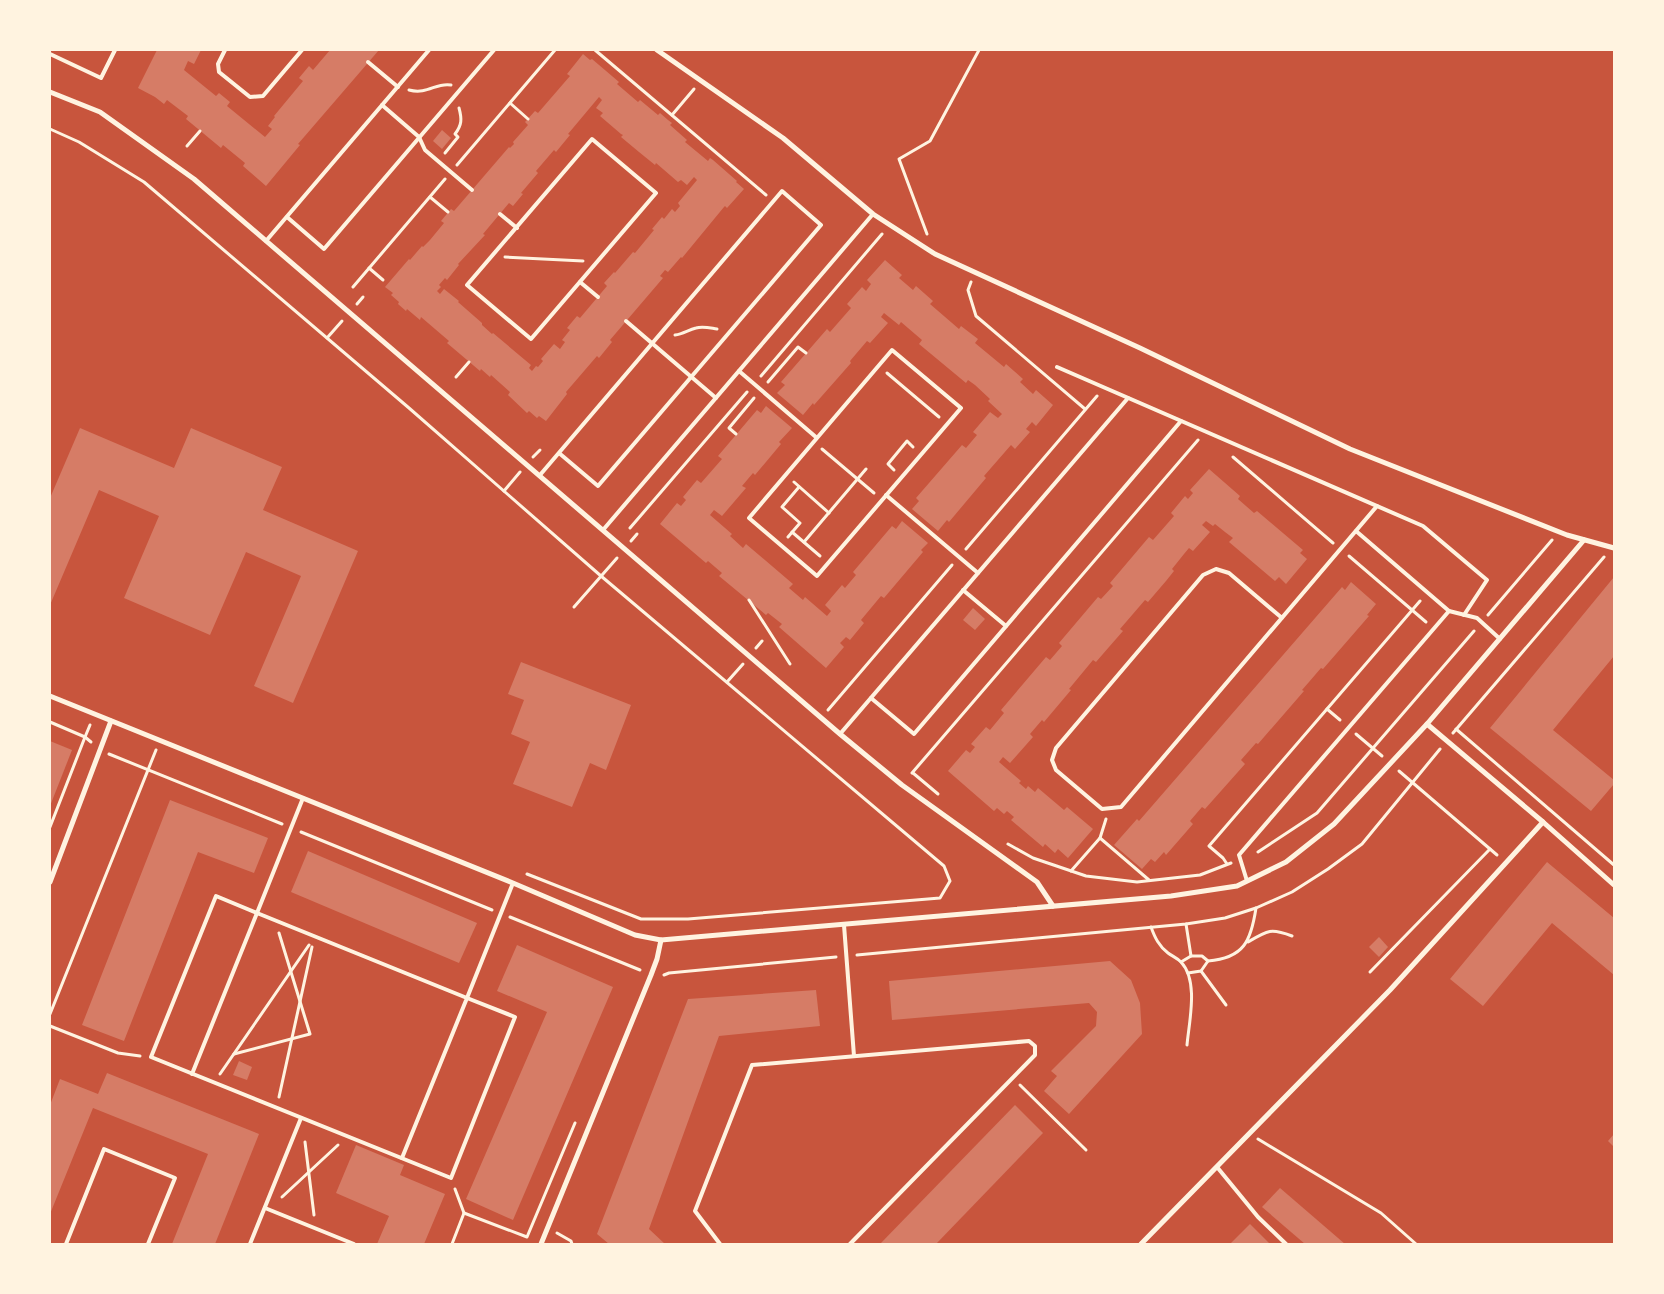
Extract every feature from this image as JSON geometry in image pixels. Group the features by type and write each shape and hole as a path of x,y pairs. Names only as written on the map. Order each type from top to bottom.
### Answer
{"street":[{"path":"657,50 783,138 873,214 935,254 1148,352 1350,449 1556,530 1613,548"},
{"path":"50,92 100,112 194,179 840,734 902,785 1037,882 1053,906"},
{"path":"50,696 513,883 635,935 661,940 1171,896 1237,886 1286,862 1334,824 1427,724 1584,540"},
{"path":"50,882 111,721"},
{"path":"1427,724 1614,885"},
{"path":"1141,1244 1390,990 1542,822"},
{"path":"541,1244 651,975 661,940"}],"lane":[{"path":"56,56 59,50"},
{"path":"50,54 101,78 115,50"},
{"path":"225,50 218,64 219,72 250,97 263,96 302,50"},
{"path":"266,241 429,50"},
{"path":"287,217 324,249 494,50"},
{"path":"368,62 399,85"},
{"path":"382,105 419,137 425,150 472,190"},
{"path":"592,139 656,193 531,339 467,285 492,257 592,139"},
{"path":"540,475 782,191 821,225 598,486 559,453"},
{"path":"500,214 517,228"},
{"path":"604,530 873,214"},
{"path":"580,282 598,297"},
{"path":"626,321 716,398"},
{"path":"892,350 961,408 817,576 749,518 879,366 892,350"},
{"path":"1057,367 1423,526 1487,580 1464,615"},
{"path":"739,371 816,440"},
{"path":"840,734 1128,398"},
{"path":"871,698 914,734 1181,421"},
{"path":"886,495 978,573"},
{"path":"1282,618 1229,573 1216,569 1203,575 1056,748 1052,760 1056,770 1102,809 1121,807 1282,618 1340,549 1377,506"},
{"path":"1356,531 1449,611 1477,618 1500,639"},
{"path":"964,590 1006,626"},
{"path":"1247,881 1239,855 1449,611"},
{"path":"192,1074 303,798"},
{"path":"402,1158 513,883"},
{"path":"216,896 257,913 516,1017 451,1178 151,1057 216,896"},
{"path":"844,925 854,1056"},
{"path":"720,1244 695,1211 752,1065 1029,1041 1035,1046 1034,1055 850,1244"},
{"path":"250,1244 301,1118"},
{"path":"66,1244 104,1149 175,1178 148,1244"},
{"path":"1217,1167 1258,1217 1286,1244"},
{"path":"265,1208 354,1244"}],"path":[{"path":"595,50 773,201"},
{"path":"935,254 899,159 930,141 979,50"},
{"path":"672,115 701,81"},
{"path":"399,85 419,92 430,90 442,84 449,84 460,90"},
{"path":"438,161 458,137 455,134 461,126 462,118 455,95"},
{"path":"510,103 528,119"},
{"path":"50,129 79,142 144,182 328,338 600,576 944,866 950,881 940,898 688,919 641,919"},
{"path":"187,146 200,131"},
{"path":"430,197 448,212"},
{"path":"492,257 597,262"},
{"path":"369,268 383,280"},
{"path":"976,272 968,290 976,316 1085,409"},
{"path":"357,304 363,297"},
{"path":"328,338 346,317"},
{"path":"660,334 683,334 694,328 704,327 717,329 728,334"},
{"path":"456,377 469,362"},
{"path":"879,366 947,424"},
{"path":"902,785 1205,432"},
{"path":"816,440 882,500"},
{"path":"902,476 888,464 908,441 922,454"},
{"path":"533,458 540,450"},
{"path":"1227,452 1434,629"},
{"path":"804,542 866,470"},
{"path":"504,491 521,471"},
{"path":"786,475 829,513"},
{"path":"780,545 800,522 782,507 799,487"},
{"path":"1004,842 1033,858 1086,876 1137,882 1200,875 1258,852 1317,813 1551,542 1556,530"},
{"path":"792,532 828,563"},
{"path":"630,542 637,534"},
{"path":"1453,733 1613,548"},
{"path":"574,607 619,555"},
{"path":"1227,864 1209,846 1428,593"},
{"path":"749,600 790,664"},
{"path":"755,649 762,640"},
{"path":"727,682 743,663"},
{"path":"50,827 94,714"},
{"path":"50,722 85,737 100,750 640,970 636,979"},
{"path":"1456,730 1614,865"},
{"path":"1397,769 1506,862"},
{"path":"913,773 941,796"},
{"path":"1071,871 1100,838 1109,809"},
{"path":"1100,838 1150,881"},
{"path":"1370,972 1490,849"},
{"path":"1248,942 1254,924 1256,908"},
{"path":"234,1054 310,1034 275,920"},
{"path":"1186,924 1191,956"},
{"path":"1151,927 1156,941 1181,962 1188,973 1191,986 1191,1005 1187,1045"},
{"path":"1188,973 1200,971 1208,962 1223,960 1238,953 1248,942 1263,932 1277,930 1292,936"},
{"path":"214,1083 315,936"},
{"path":"277,1108 315,936"},
{"path":"1181,962 1191,956 1202,956 1208,962"},
{"path":"1200,971 1226,1005"},
{"path":"50,1026 118,1053 151,1057"},
{"path":"1012,1078 1086,1150"},
{"path":"301,1118 316,1228"},
{"path":"464,1213 527,1238 576,1122"},
{"path":"1249,1134 1381,1213 1416,1244"},
{"path":"265,1208 282,1198 348,1136"},
{"path":"451,1178 464,1213 452,1244"},
{"path":"548,1228 572,1241 572,1244"}],"building":[{"path":"157,50 201,50 194,64 188,61 184,70 216,96 219,93 230,102 227,106 265,137 272,129 268,126 274,116 303,81 299,78 309,66 313,70 330,50 379,50 298,144 300,145 266,186 243,166 245,163 223,145 221,148 186,119 188,116 167,100 164,104 138,88"},
{"path":"583,54 590,60 592,59 619,82 617,84 638,102 640,100 658,115 660,113 672,123 670,125 687,140 685,142 708,161 710,158 713,160 744,189 727,208 724,207 682,258 668,272 665,270 660,276 663,278 610,340 612,342 599,358 597,356 566,392 567,394 546,421 539,416 537,418 529,411 527,413 508,395 510,392 491,375 490,377 481,369 480,371 447,343 449,341 421,317 420,320 407,309 406,311 391,295 393,293 385,287 409,259 430,240 444,223 441,221 451,209 454,211 509,147 514,144 513,142 528,125 525,122 535,111 538,113 570,76 567,74","holes":["599,97 602,100 596,108 603,113 600,116 623,135 621,137 678,182 681,180 687,185 694,177 697,180 678,203 680,206 675,212 672,209 664,219 662,217 635,253 633,252 604,283 607,286 580,318 577,316 567,328 570,330 562,340 565,342 560,349 554,344 541,359 543,361 532,371 529,368 531,365 492,334 459,301 444,289 440,294 437,291 441,287 439,285 445,278 447,280 509,203 513,206 538,173 536,171 554,150 556,152 570,135 568,134"]},
{"path":"442,130 451,138 442,149 433,141"},
{"path":"885,260 902,275 899,278 913,290 916,286 933,301 930,304 959,329 961,326 978,339 975,343 1004,367 1006,364 1023,379 1020,382 1033,394 1036,390 1053,405 1036,426 1032,422 1026,429 1030,432 1015,449 1011,445 984,476 986,478 949,522 947,520 938,531 912,509 919,501 916,498 962,445 966,448 977,435 973,432 990,412 998,418 1002,414 975,385 968,380 966,383 919,344 922,340 901,322 899,325 884,313 881,317 888,323 870,343 867,341 850,361 851,363 803,415 777,393 785,385 781,382 827,329 830,332 851,308 847,304 862,287 866,291 871,284 867,280"},
{"path":"766,406 792,428 779,442 781,444 755,475 753,473 742,486 746,488 722,516 714,510 710,515 732,534 730,536 743,548 746,544 793,584 789,588 803,600 805,597 827,616 831,611 825,605 842,585 845,588 856,575 853,572 892,526 896,529 902,521 928,543 921,550 923,552 884,598 881,596 861,620 864,623 850,640 846,637 840,643 844,647 826,668 779,627 782,624 768,613 766,615 719,576 722,573 708,561 706,563 660,524 677,503 681,506 686,500 683,497 697,480 701,483 722,459 718,456 757,410 761,413"},
{"path":"80,428 174,468 191,428 282,467 263,510 358,551 293,703 254,686 301,576 246,552 210,635 124,598 159,516 99,490 50,605 50,498"},
{"path":"1209,469 1240,496 1238,499 1254,513 1257,511 1303,550 1300,553 1307,559 1286,584 1279,577 1275,581 1229,542 1233,538 1215,524 1213,526 1206,521 1202,525 1210,532 1193,551 1189,548 1172,569 1174,571 1166,581 1148,602 1145,600 1120,629 1123,631 1096,662 1093,660 1044,722 1042,720 1030,734 1033,737 1010,763 1003,757 999,762 1021,781 1019,783 1026,789 1028,786 1035,792 1038,788 1064,810 1067,807 1093,829 1068,858 1058,849 1055,853 1045,844 1043,847 1011,820 1014,817 1007,811 1004,814 997,808 994,811 948,771 966,750 970,753 975,747 971,744 986,727 990,730 1004,713 1001,710 1046,657 1050,660 1062,646 1059,643 1098,597 1101,599 1113,586 1110,583 1149,537 1153,540 1174,516 1171,513 1185,496 1188,499 1193,493 1190,490"},
{"path":"1614,577 1614,656 1553,730 1614,780 1614,784 1591,811 1490,728"},
{"path":"1351,582 1376,604 1367,615 1369,616 1323,669 1321,668 1302,690 1304,691 1258,744 1256,743 1241,760 1245,764 1205,809 1202,807 1190,821 1193,824 1166,855 1164,852 1155,862 1151,859 1142,869 1114,845 1137,819 1139,821 1342,587 1345,590"},
{"path":"973,608 985,619 975,630 963,620"},
{"path":"521,662 631,705 606,770 590,763 572,807 513,784 530,742 511,734 524,700 508,694"},
{"path":"50,741 72,750 50,806"},
{"path":"170,800 268,838 254,873 198,852 124,1041 82,1025"},
{"path":"308,851 477,923 459,963 291,892"},
{"path":"1547,862 1614,918 1614,975 1552,923 1483,1006 1450,979"},
{"path":"1379,937 1388,947 1379,957 1369,947"},
{"path":"517,945 613,987 513,1220 466,1199 547,1012 497,991"},
{"path":"1110,961 1131,980 1140,1003 1142,1034 1069,1114 1044,1091 1057,1076 1051,1071 1096,1026 1097,1012 1089,1003 892,1020 889,981"},
{"path":"816,990 820,1026 719,1036 649,1229 665,1244 609,1244 597,1234 688,999"},
{"path":"239,1061 252,1067 247,1080 233,1075"},
{"path":"107,1073 259,1134 215,1244 172,1244 208,1154 93,1108 50,1214 50,1105 60,1079 98,1094"},
{"path":"1015,1105 1043,1133 936,1244 880,1244"},
{"path":"1614,1134 1614,1147 1608,1141"},
{"path":"356,1145 404,1165 400,1175 445,1194 424,1244 377,1244 389,1216 336,1193"},
{"path":"1280,1188 1345,1244 1305,1244 1262,1207"},
{"path":"1250,1224 1270,1244 1230,1244"}]}
